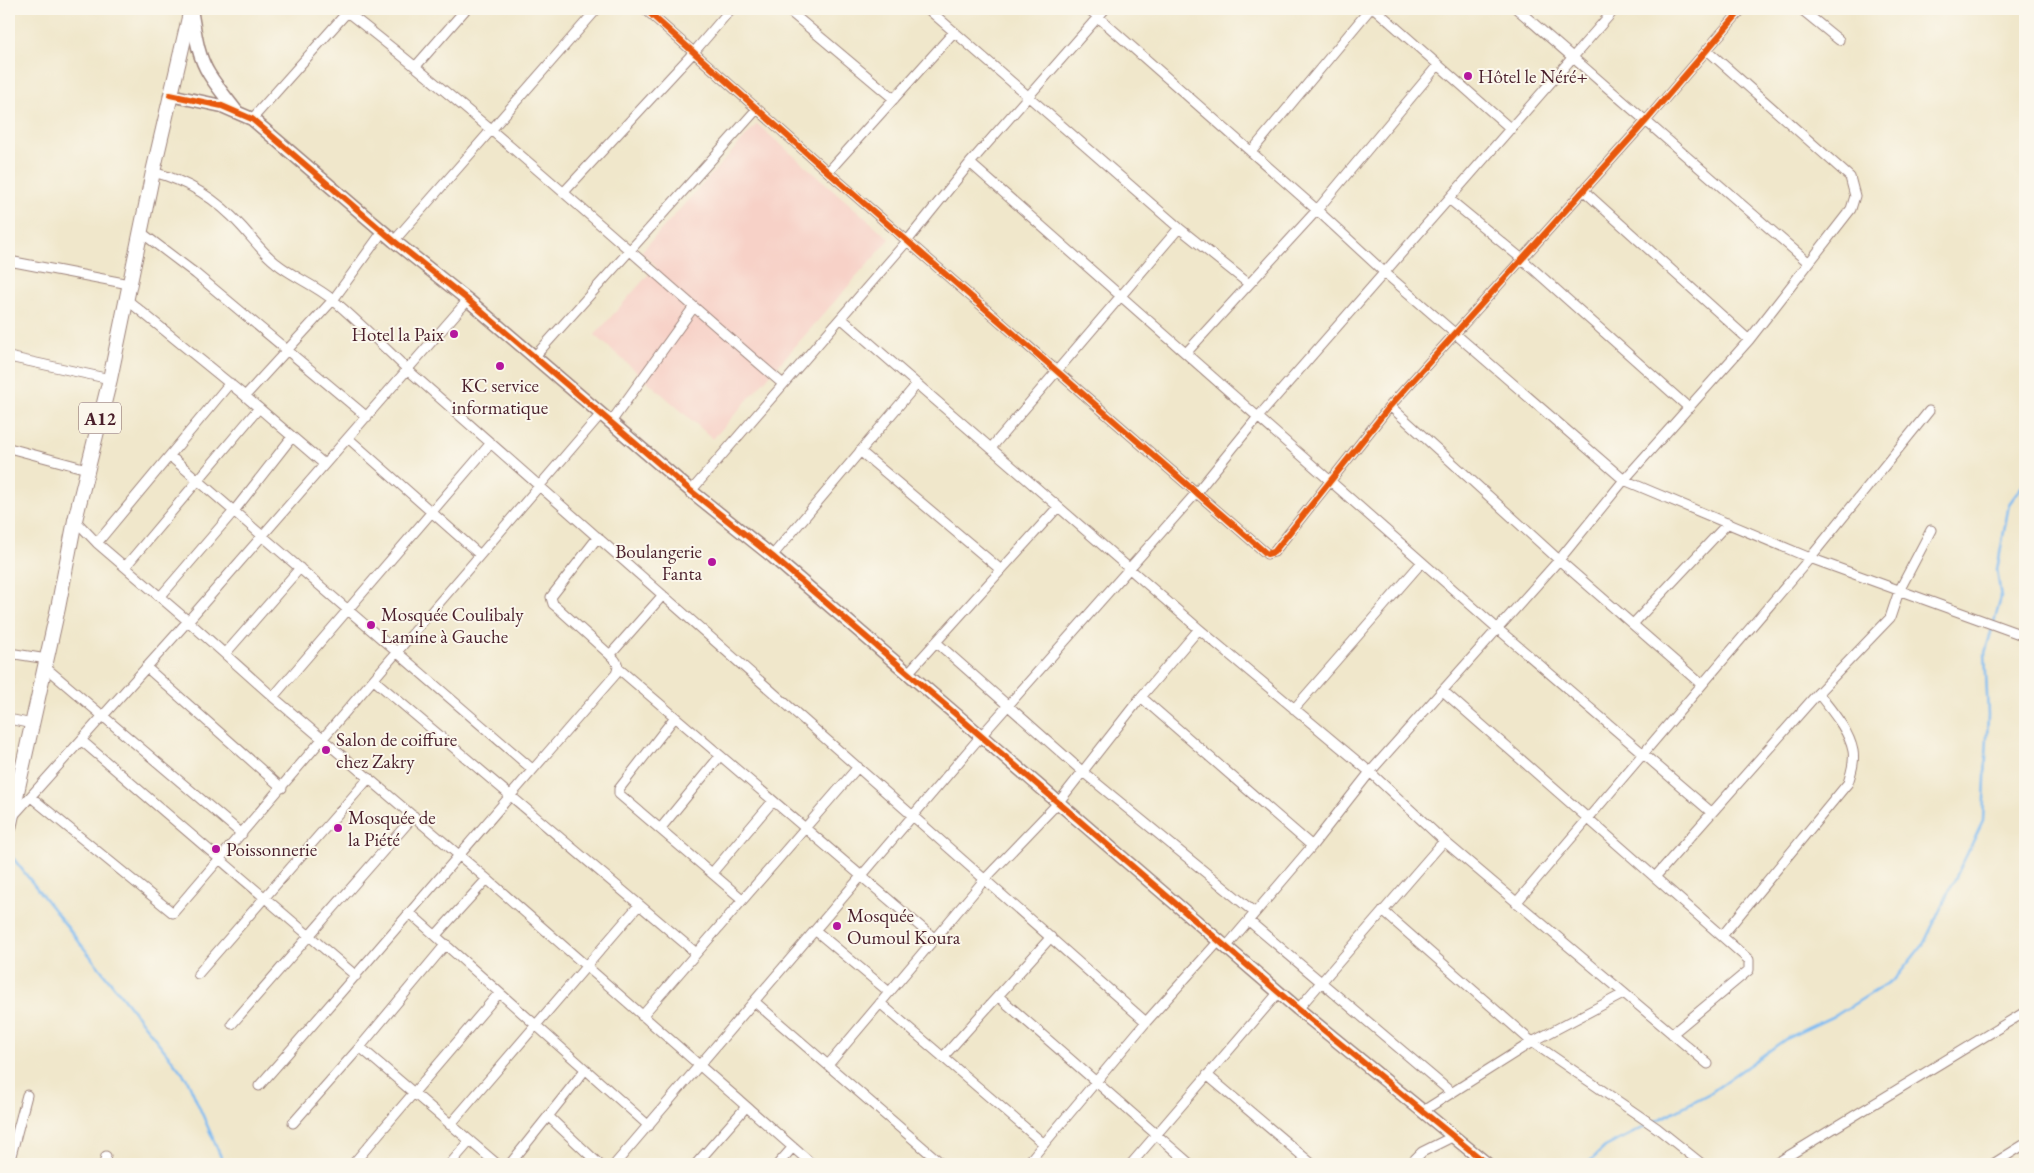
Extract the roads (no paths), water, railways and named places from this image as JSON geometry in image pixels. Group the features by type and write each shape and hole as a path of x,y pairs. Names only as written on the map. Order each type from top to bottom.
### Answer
{"main road":[{"name":"A12","path":"10,823 46,663 75,520 110,379 153,172 191,9"}],"street":[{"path":"191,9 198,48 203,62 208,73 238,113"},
{"path":"416,66 466,9"},
{"path":"394,241 597,9"},
{"path":"645,9 828,172 1266,554 1274,552 1390,406 1645,122 1742,9"},
{"path":"564,192 694,52 731,9"},
{"path":"787,9 894,99"},
{"path":"928,9 1180,228 1249,284"},
{"path":"1089,9 1317,210 1384,272 1624,480 1810,558 2025,636"},
{"path":"691,490 908,240 970,163 1105,9"},
{"path":"1251,152 1370,9"},
{"path":"1375,9 1511,129"},
{"path":"1516,9 1809,263"},
{"path":"615,1164 700,1067 981,736 1197,492 1258,417 1615,9"},
{"path":"1801,9 1839,40"},
{"path":"252,119 349,10 564,192 693,308 783,384"},
{"path":"828,172 954,32"},
{"path":"1026,1164 1146,1022 1222,944 1256,913 1370,772 1559,560 1624,480 1749,340 1851,210 1855,196 1850,177 1707,50"},
{"path":"1186,353 1317,210 1438,65"},
{"path":"170,95 206,102 252,119 394,241 468,300 691,490 772,556 1298,1009 1488,1164"},
{"path":"534,356 757,109"},
{"path":"970,163 1498,629 1711,812"},
{"path":"153,172 174,177 196,188 234,219 278,264 312,284 333,300 408,370 1146,1022"},
{"path":"1583,190 1749,340"},
{"path":"1449,199 1522,259 1688,408"},
{"path":"991,448 1180,228"},
{"path":"246,396 287,348 333,300 383,231"},
{"path":"142,232 157,242 287,348 367,416"},
{"path":"9,260 129,284"},
{"path":"126,299 246,396 324,464"},
{"path":"10,823 468,300"},
{"path":"31,797 173,913 540,486 606,418 693,308"},
{"path":"841,318 1129,569 1370,772 1444,841 1516,903 1708,1064"},
{"path":"9,357 110,379"},
{"path":"97,543 230,383"},
{"path":"772,556 917,384"},
{"path":"1390,406 1559,560 1701,684"},
{"path":"124,566 259,408"},
{"path":"1516,903 1810,558 1928,411"},
{"path":"160,597 234,511 292,437"},
{"path":"348,438 480,555"},
{"path":"273,697 491,443"},
{"path":"9,448 87,470"},
{"path":"860,451 1002,570"},
{"path":"170,456 532,769"},
{"path":"908,673 1058,507"},
{"path":"75,520 97,543 322,740 487,879 812,1164"},
{"path":"1633,624 1728,523"},
{"path":"1655,878 1711,812 1818,693 1890,618 1899,591 1931,530"},
{"path":"598,537 551,597 553,604 616,660 619,669 935,938"},
{"path":"1294,709 1422,562"},
{"path":"225,654 300,568"},
{"path":"610,655 663,595"},
{"path":"828,1065 985,879 1058,803 1141,697 1199,629"},
{"path":"936,642 1083,772 1256,913"},
{"path":"9,653 46,663 104,716 242,834"},
{"path":"146,667 282,788"},
{"path":"259,1086 356,976 509,795 619,669"},
{"path":"374,680 695,952"},
{"path":"1443,691 1749,960 1749,970 1672,1034"},
{"path":"1722,936 1848,783 1853,768 1853,752 1838,720 1818,693"},
{"path":"1141,697 1312,846"},
{"path":"675,717 619,789 619,794 742,899"},
{"path":"9,718 32,724"},
{"path":"82,741 356,976"},
{"path":"660,829 720,756"},
{"path":"642,1016 695,952 858,767"},
{"path":"198,974 369,778"},
{"path":"712,873 773,801"},
{"path":"232,1024 414,816"},
{"path":"1298,1009 1444,841"},
{"path":"436,935 487,879"},
{"path":"450,1125 639,904"},
{"path":"1383,911 1532,1042 1657,1128 1702,1164"},
{"path":"410,913 649,1126"},
{"path":"1248,921 1452,1093"},
{"path":"816,931 889,992"},
{"path":"944,1057 1051,938"},
{"path":"292,1123 360,1047 446,944"},
{"path":"1130,1164 1279,992"},
{"path":"353,1164 499,993"},
{"path":"1423,1111 1532,1042 1623,994"},
{"path":"999,997 1190,1164"},
{"path":"755,1002 942,1164"},
{"path":"880,1003 1044,1144"},
{"path":"1775,1164 2025,1012"},
{"path":"360,1047 497,1164"},
{"path":"510,1164 585,1070"},
{"path":"1207,1075 1312,1164"},
{"path":"9,1163 27,1095"},
{"path":"696,1164 746,1107"},
{"path":"548,1116 599,1164"},
{"path":"1410,1164 1422,1152 1454,1136"},
{"path":"450,1164 470,1141"},
{"path":"1992,1164 2025,1144"},
{"path":"778,1164 793,1147"}],"waterway":[{"path":"1654,1122 1710,1093 1787,1038 1838,1014 1896,978 1924,943 1983,821 1988,715 1985,653 2001,598 1997,570 2009,504 2025,482"},
{"path":"9,853 187,1079 224,1164"},
{"path":"1587,1164 1605,1147 1649,1125"}],"place":[{"name":"Hôtel le Néré+","path":"1468,76"},
{"name":"Hotel la Paix","path":"454,334"},
{"name":"KC service informatique","path":"500,366"},
{"name":"Boulangerie Fanta","path":"712,562"},
{"name":"Mosquée Coulibaly Lamine à Gauche","path":"371,625"},
{"name":"Salon de coiffure chez Zakry","path":"326,750"},
{"name":"Mosquée de la Piété","path":"338,828"},
{"name":"Poissonnerie","path":"216,849"},
{"name":"Mosquée Oumoul Koura","path":"837,926"}]}
